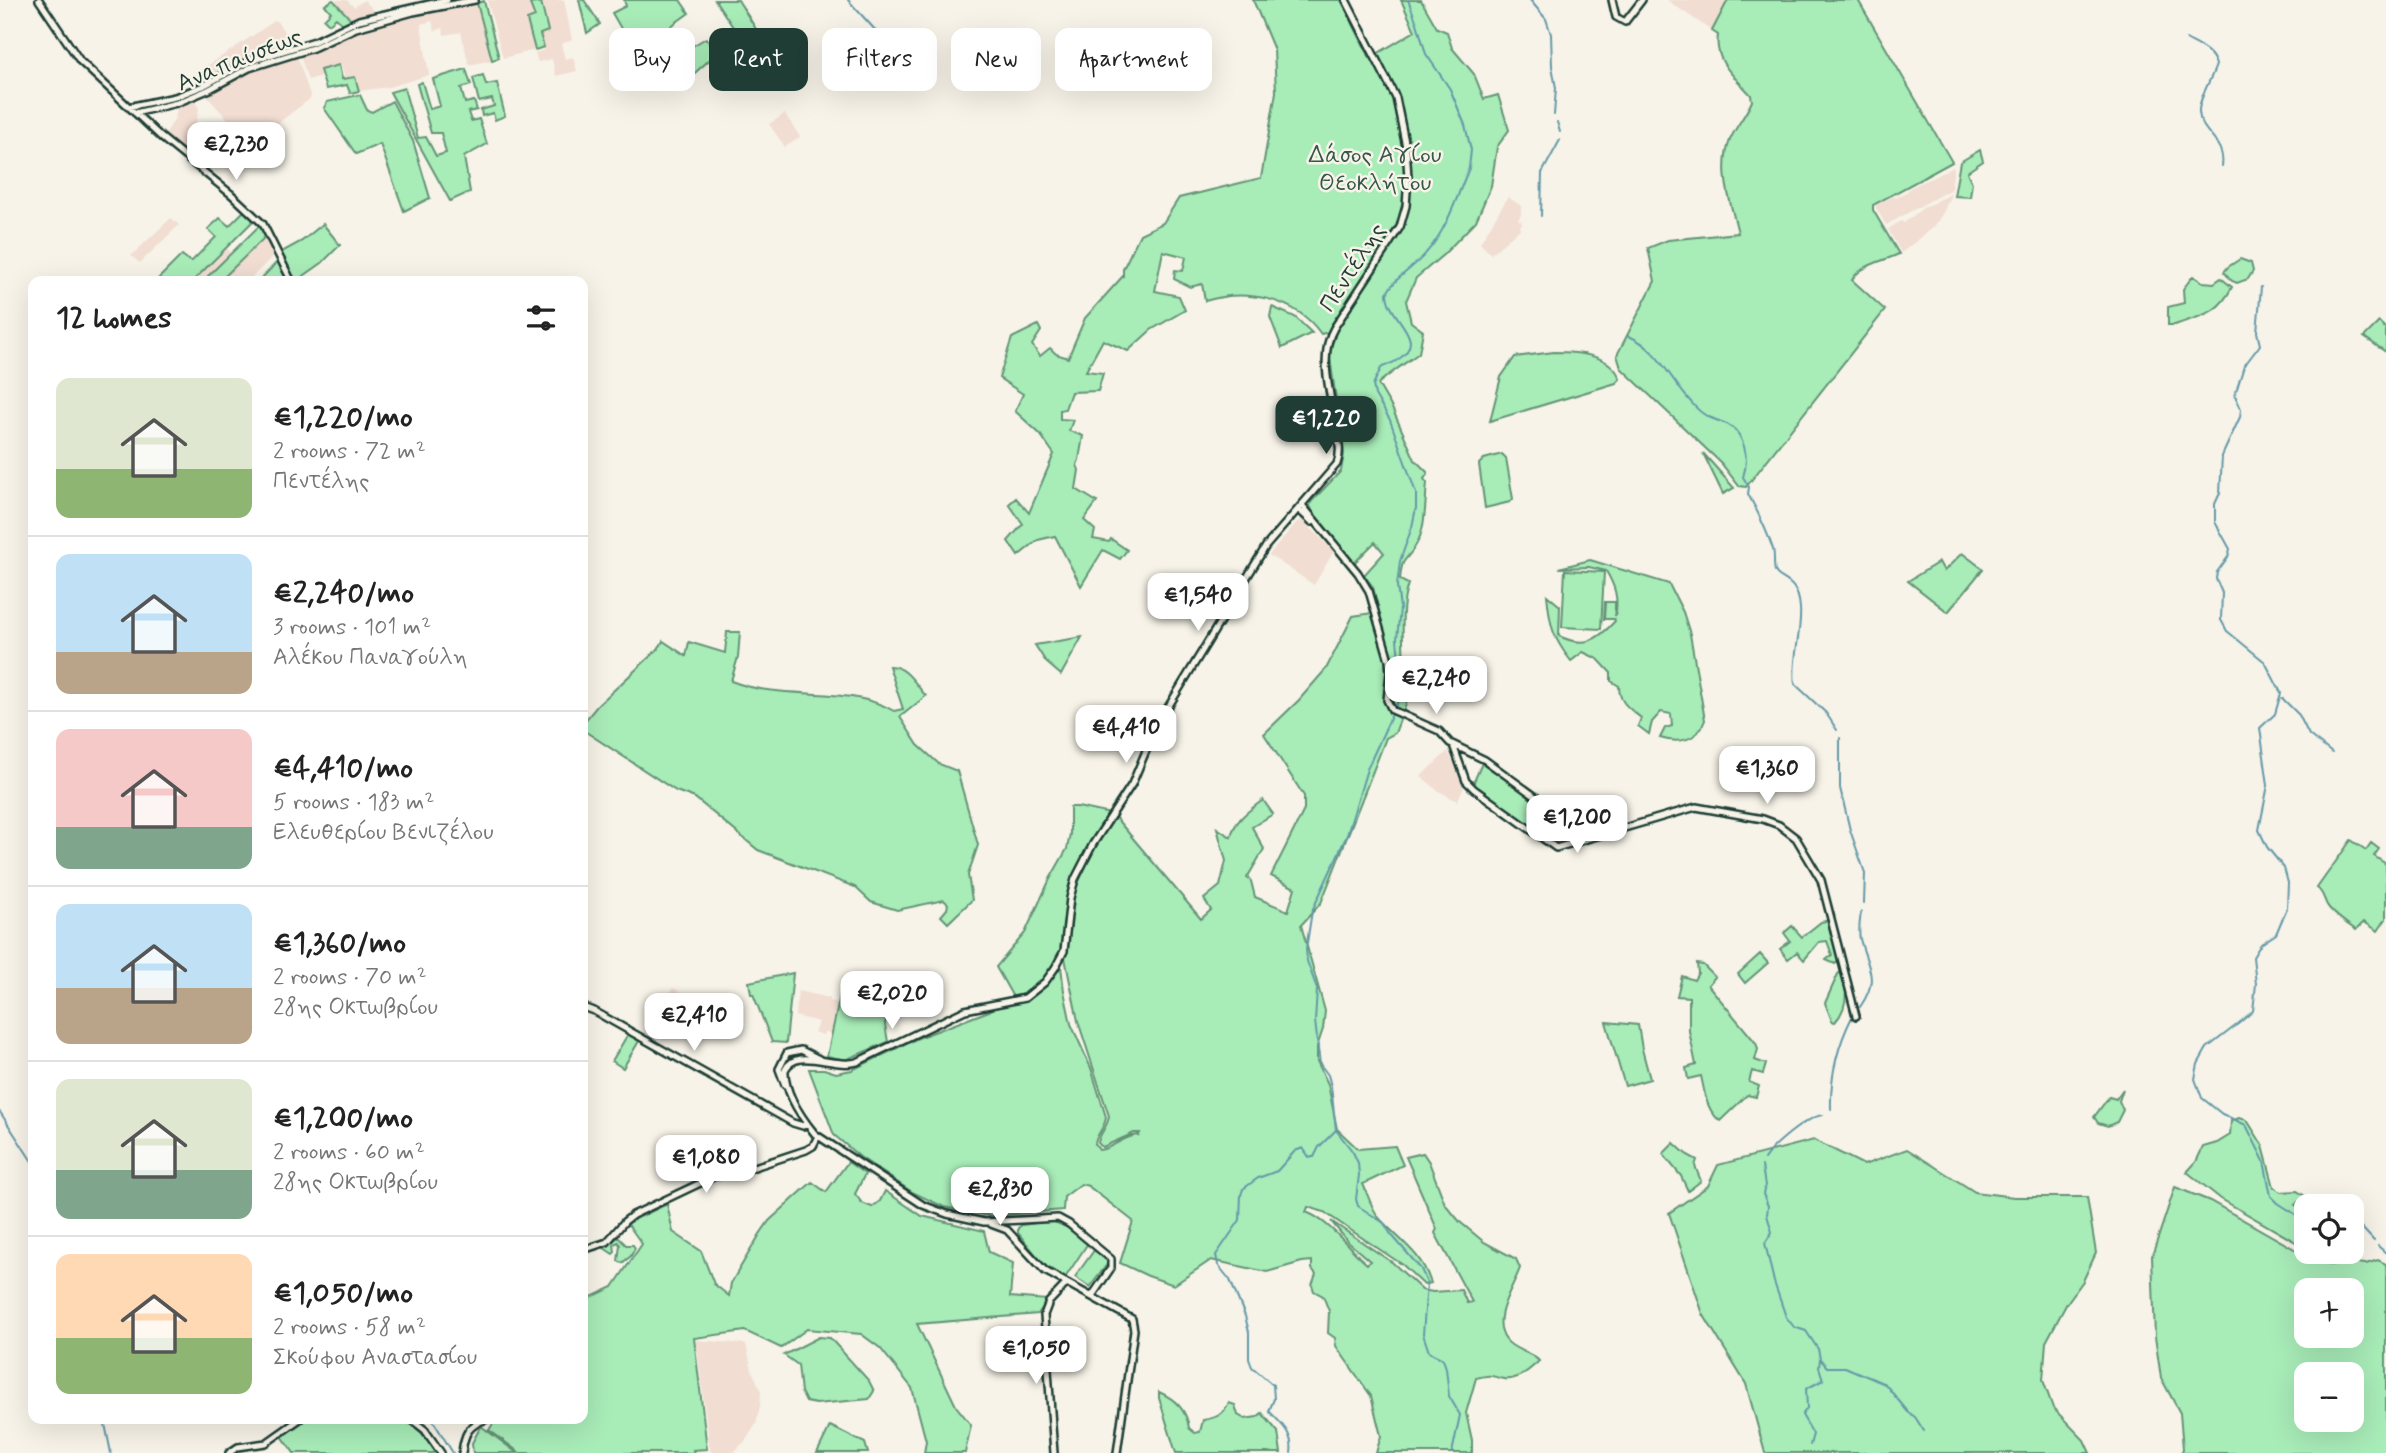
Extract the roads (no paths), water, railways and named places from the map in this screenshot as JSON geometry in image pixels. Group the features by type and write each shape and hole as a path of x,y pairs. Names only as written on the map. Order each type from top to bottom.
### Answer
{"main road":[{"path":"39,0 77,58 134,113 263,224 289,276"},
{"name":"Αναπαύσεως","path":"128,107 175,97 203,86 247,62 323,38 359,20 447,0"},
{"name":"Αναπαύσεως","path":"134,113 177,103 249,68 313,48 356,28 414,12 475,0"},
{"name":"Πεντέλης","path":"807,1124 789,1090 784,1073 791,1061 799,1058 842,1065 857,1062 965,1010 1025,998 1045,982 1063,951 1071,892 1090,849 1135,778 1156,727 1262,552 1333,470 1339,458 1326,361 1329,337 1396,235 1404,217 1408,160 1398,104 1346,0"},
{"path":"1612,0 1616,18 1623,22 1627,21 1642,0"},
{"path":"1300,507 1358,573 1369,591 1389,660 1387,700 1392,710 1437,730 1453,745 1485,760 1591,836"},
{"path":"1453,745 1466,781 1556,848 1697,807 1763,819 1785,828 1805,851 1823,883 1856,1016"},
{"path":"1580,840 1583,830"},
{"path":"588,1009 787,1120 801,1126 807,1124 818,1136 918,1202 942,1212 1004,1228 1041,1267 1129,1316 1134,1323 1117,1453"},
{"path":"588,1249 607,1242 633,1215 715,1176 739,1172 806,1150 813,1146 818,1136"},
{"path":"984,1222 1061,1219 1111,1259 1111,1268 1091,1296"},
{"path":"1018,1241 1013,1230 1019,1222"},
{"path":"1054,1453 1045,1315 1047,1304 1067,1283"},
{"path":"229,1453 240,1446 266,1443 293,1424"},
{"path":"417,1424 425,1430 441,1453"},
{"path":"462,1453 464,1438 469,1428 477,1424"}],"waterway":[{"path":"848,0 873,28"},
{"path":"1408,0 1426,54 1450,89 1465,125 1471,150 1469,168 1440,234 1387,293 1393,312 1409,337 1410,345 1406,353 1396,361 1381,368 1373,385 1375,395 1390,420 1416,493 1416,508 1400,561 1397,586 1400,608 1397,639 1401,681 1399,699 1367,769 1347,835 1312,911 1306,949 1307,961 1317,989 1315,1021 1320,1064 1328,1075 1331,1086 1336,1130 1358,1163 1358,1206 1384,1223 1421,1269 1427,1283 1423,1334 1429,1352 1443,1359 1449,1396 1460,1415 1452,1453"},
{"path":"1530,0 1546,19 1551,34 1556,88 1554,115"},
{"path":"2186,39 2208,52 2216,65 2199,112 2200,120 2220,150 2222,166"},
{"path":"1557,122 1560,132"},
{"path":"1541,216 1542,173 1560,140"},
{"path":"2261,287 2257,332 2260,345 2244,366 2235,395 2241,409 2240,417 2222,456 2215,522 2230,549 2216,579 2222,593 2221,620 2227,631 2265,662 2281,693 2275,714 2260,728 2268,785 2259,830 2267,847 2284,868 2288,883 2287,908 2276,934 2261,944 2253,957 2256,984 2253,1011 2207,1048 2198,1064 2195,1079 2202,1098 2222,1114 2246,1125 2264,1161 2271,1196 2294,1213"},
{"path":"1628,336 1655,356 1698,410 1729,425 1739,435 1746,456 1743,477 1773,549 1775,571 1792,585 1798,598 1800,617 1794,666 1795,684 1826,713 1837,730"},
{"path":"2282,698 2299,715 2309,735 2332,753"},
{"path":"1840,738 1840,788 1850,830 1865,873 1864,903"},
{"path":"1860,1007 1871,981 1859,936 1861,912"},
{"path":"1831,1109 1836,1062 1852,1017"},
{"path":"0,1112 28,1155"},
{"path":"1764,1159 1790,1132 1823,1115"},
{"path":"1291,1453 1289,1434 1269,1411 1274,1399 1273,1385 1252,1367 1245,1316 1230,1280 1218,1265 1216,1255 1240,1220 1243,1189 1258,1178 1277,1171 1295,1151 1303,1148 1309,1157 1314,1157 1319,1147 1336,1130"},
{"path":"1762,1166 1765,1186 1763,1194 1772,1232 1765,1243 1774,1282 1786,1317 1794,1327 1806,1331 1818,1349 1820,1359 1819,1367 1823,1380 1806,1389 1807,1408 1802,1415 1813,1434 1810,1445"},
{"path":"2364,1230 2374,1241"},
{"path":"2378,1246 2386,1253"},
{"path":"1821,1360 1827,1367 1845,1367 1885,1384 1924,1431"},
{"path":"105,1424 111,1453"},
{"path":"435,1424 453,1453"}],"park label":[{"name":"Δάσος Αγίου Θεοκλήτου","path":"1375,168"}]}
